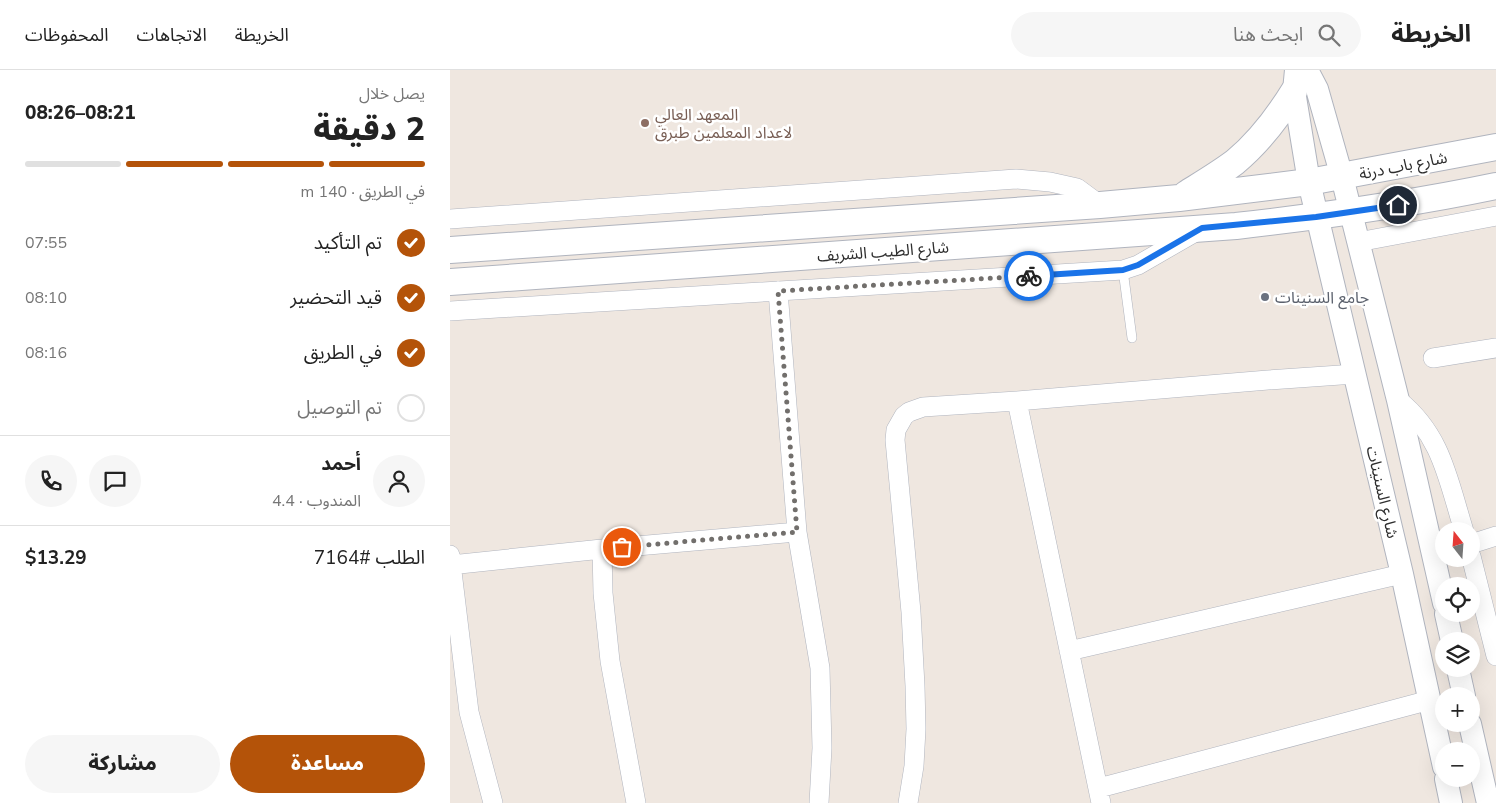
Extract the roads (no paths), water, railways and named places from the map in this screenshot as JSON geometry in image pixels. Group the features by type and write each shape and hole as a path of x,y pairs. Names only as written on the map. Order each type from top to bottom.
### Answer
{"main road":[{"path":"1179,198 1235,162 1258,140 1278,117 1299,77"},
{"name":"شارع باب درنة","path":"1309,182 1496,147"},
{"name":"شارع الطيب الشريف","path":"450,250 1100,205 1179,198 1309,182"},
{"path":"1316,217 1430,200 1496,186"},
{"name":"شارع الطيب الشريف","path":"450,282 1202,228 1316,217"}],"street":[{"path":"1299,77 1317,89 1342,177 1398,400 1438,577"},
{"name":"شارع السنينات","path":"1299,77 1309,182 1316,217 1402,574 1439,742"},
{"path":"1469,153 1496,140"},
{"path":"450,219 1016,179 1050,182 1078,188 1100,205"},
{"path":"1358,242 1496,216"},
{"path":"450,311 1123,270 1138,265 1202,228"},
{"path":"778,291 797,532 820,668 822,748 819,803"},
{"path":"1433,358 1496,348"},
{"path":"908,803 914,766 916,729 915,686 911,612 895,440 896,430 904,416 915,409 934,406 1355,374"},
{"path":"1398,400 1419,419 1435,443 1441,456 1461,522"},
{"path":"1017,401 1100,796 1430,700"},
{"path":"493,803 469,712 451,562 797,532"},
{"path":"1480,541 1496,536"},
{"path":"602,549 603,593 610,661 636,803"},
{"path":"1474,568 1496,656"},
{"path":"1069,651 1402,574"},
{"path":"1472,732 1488,803"},
{"path":"1448,787 1451,803"}],"lane":[{"path":"1123,270 1132,338"}],"place":[{"name":"المعهد العالي لاعداد المعلمين طبرق","path":"645,123"},
{"name":"جامع السنينات","path":"1265,297"}]}
